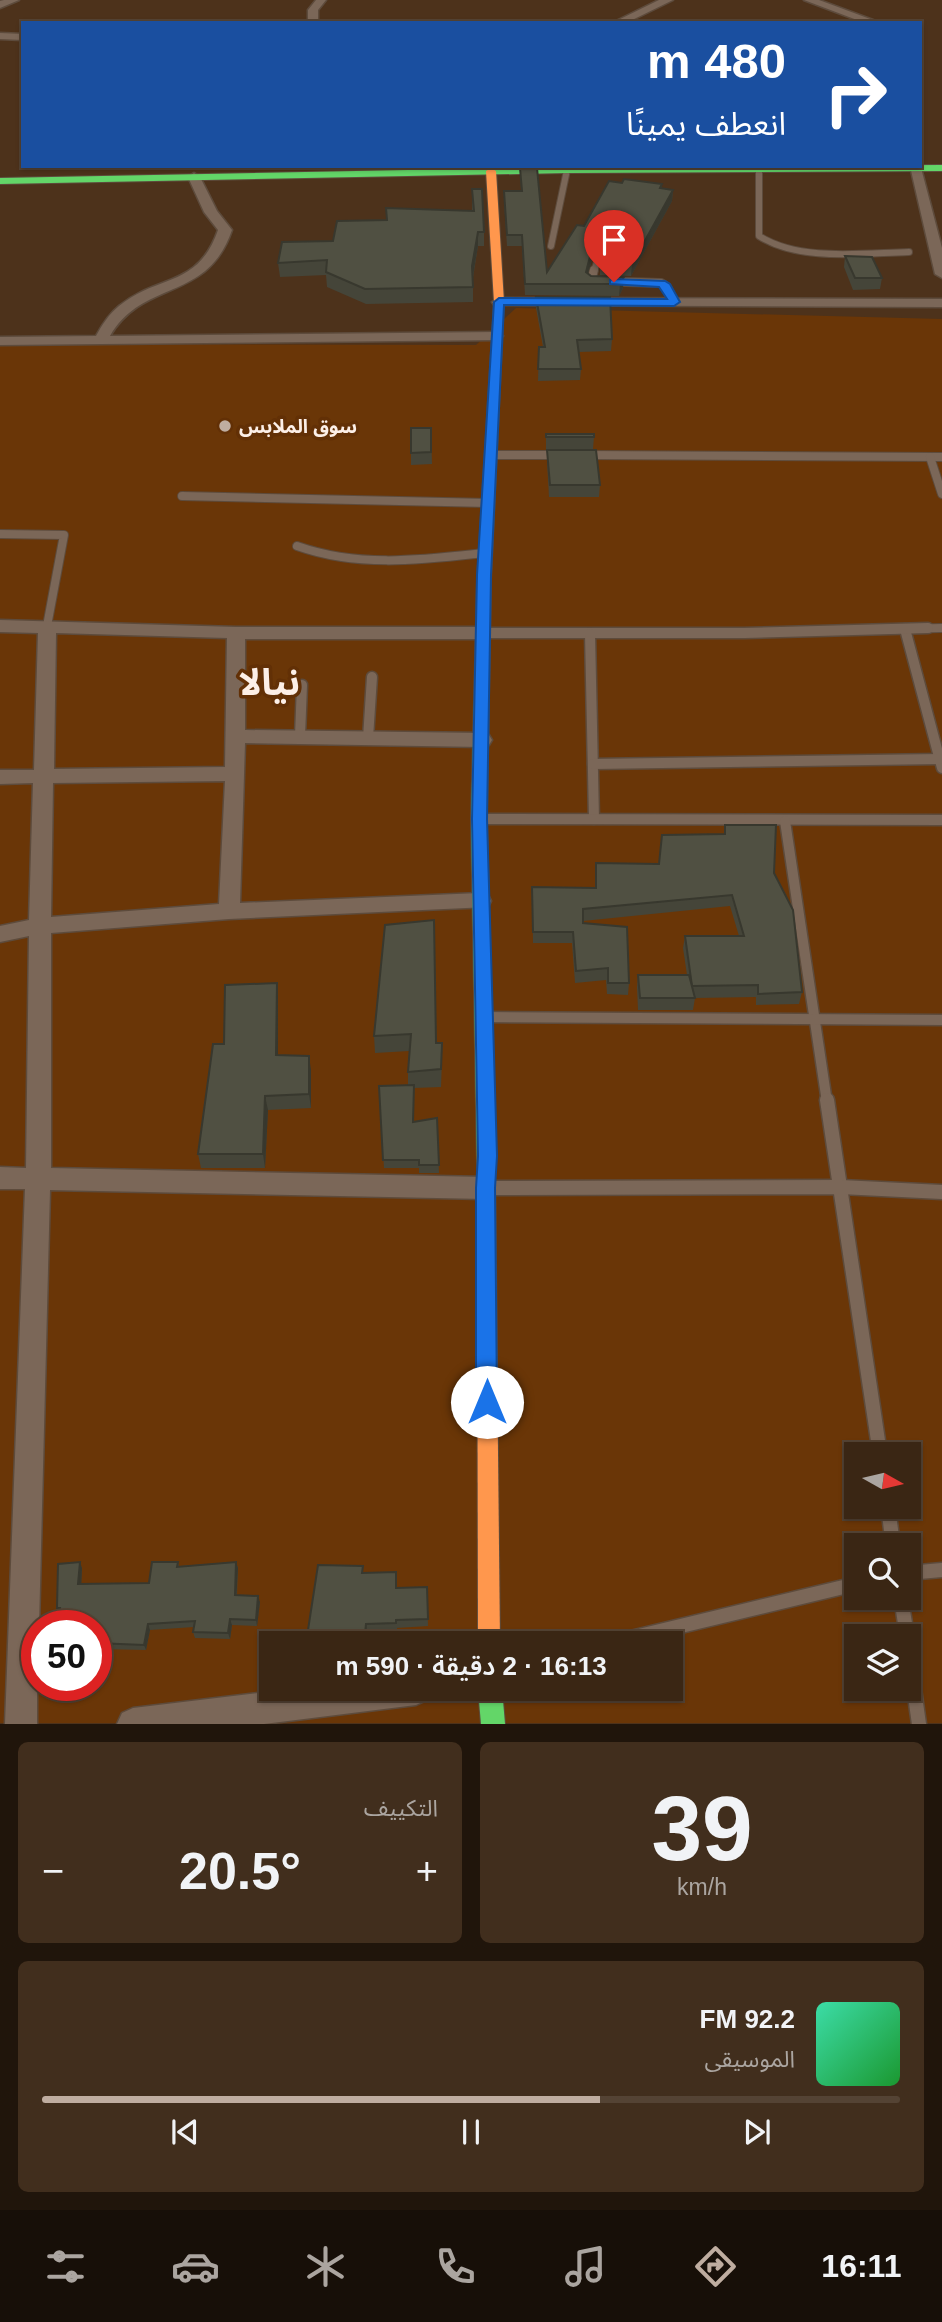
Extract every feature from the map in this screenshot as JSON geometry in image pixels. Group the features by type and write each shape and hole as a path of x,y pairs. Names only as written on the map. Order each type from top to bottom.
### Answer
{"main road":[{"path":"0,181 491,169 674,168"},
{"path":"744,168 942,168"},
{"path":"489,1631 485,1188 488,1156 479,819 485,554 499,302 491,169"},
{"path":"491,1701 493,1724"}],"street":[{"path":"0,5 14,0"},
{"path":"312,21 313,10 321,0"},
{"path":"621,21 668,0"},
{"path":"809,0 870,21"},
{"path":"0,36 21,37"},
{"path":"915,168 942,274"},
{"path":"100,341 110,323 124,309 172,287 207,266 219,250 225,230 211,212 194,177"},
{"path":"499,302 942,303"},
{"path":"0,341 496,337"},
{"path":"0,626 236,633 483,633"},
{"path":"21,1724 37,1178 47,626"},
{"path":"229,911 235,774 236,633"},
{"path":"234,736 482,740"},
{"path":"0,777 235,774"},
{"path":"0,934 40,926 229,911 480,901"},
{"path":"0,1178 485,1188"},
{"path":"133,1724 319,1701"}],"lane":[{"path":"759,169 760,236 765,242 790,250 909,252"},
{"path":"551,246 567,170"},
{"path":"600,251 591,281 661,284 667,286 674,302"},
{"path":"490,455 942,457"},
{"path":"930,457 942,494"},
{"path":"182,496 489,503"},
{"path":"0,534 54,533 64,536 47,626"},
{"path":"297,546 325,555 388,561 485,554"},
{"path":"483,633 590,634 942,628"},
{"path":"593,764 941,763 905,629"},
{"path":"590,634 594,820"},
{"path":"368,738 372,677"},
{"path":"300,736 302,685"},
{"path":"479,819 942,820"},
{"path":"785,821 878,1442"},
{"path":"485,1017 942,1020"},
{"path":"485,1188 841,1187 942,1192"},
{"path":"921,1572 942,1570"},
{"path":"660,1631 844,1587"},
{"path":"916,1701 919,1724"}],"shaded area":[{"path":"516,308 942,319 942,1723 0,1723 0,344 476,345"}],"building":[{"path":"520,168 537,168 547,272 577,225 584,226 609,181 622,183 624,179 662,184 660,188 673,190 632,264 600,263 606,239 602,234 595,237 586,272 591,276 624,277 620,284 525,284 522,235 507,235 504,191 522,191"},
{"path":"472,189 482,189 484,232 478,232 472,266 473,287 365,289 326,272 327,260 278,263 282,242 333,241 337,221 387,220 386,208 474,211"},
{"path":"845,256 872,257 882,278 855,278"},
{"path":"536,297 610,297 612,339 577,340 581,369 538,369 539,347 545,347"},
{"path":"411,428 431,428 431,452 411,453"},
{"path":"546,434 594,434 594,437 546,437"},
{"path":"547,450 596,450 600,485 550,485"},
{"path":"725,825 776,825 774,873 793,910 802,992 758,994 758,985 692,986 685,936 744,936 732,895 583,909 583,923 627,927 629,983 608,983 608,968 576,971 573,932 533,932 532,887 596,888 596,863 659,864 662,835 725,834"},
{"path":"434,920 436,1043 442,1043 441,1069 408,1072 411,1034 374,1036 385,925"},
{"path":"638,975 689,975 695,998 640,998"},
{"path":"277,983 276,1055 309,1056 309,1094 265,1096 263,1154 198,1154 213,1044 224,1044 225,985"},
{"path":"414,1085 413,1122 437,1118 439,1165 419,1165 419,1160 383,1160 379,1086"},
{"path":"80,1562 78,1584 149,1583 152,1562 178,1562 177,1567 236,1562 235,1595 258,1596 256,1620 230,1619 228,1633 193,1632 195,1621 148,1624 144,1645 112,1644 112,1610 57,1608 58,1564"},
{"path":"318,1565 363,1566 362,1573 396,1572 396,1588 427,1587 428,1619 366,1624 365,1631 308,1631"}],"traffic: fast":[{"path":"0,181 567,170 942,168"},
{"path":"484,580 479,819 486,1166"},
{"path":"491,1701 493,1724"}],"traffic: slow":[{"path":"484,580 499,302 491,171"},
{"path":"486,1166 489,1631"}],"place":[{"name":"سوق الملابس","path":"225,426"}],"district":[{"name":"نيالا","path":"269,682"}],"route":[{"path":"487,1402 485,1188 488,1156 479,819 484,575 499,302 674,302 667,286 651,282 614,282"}]}
